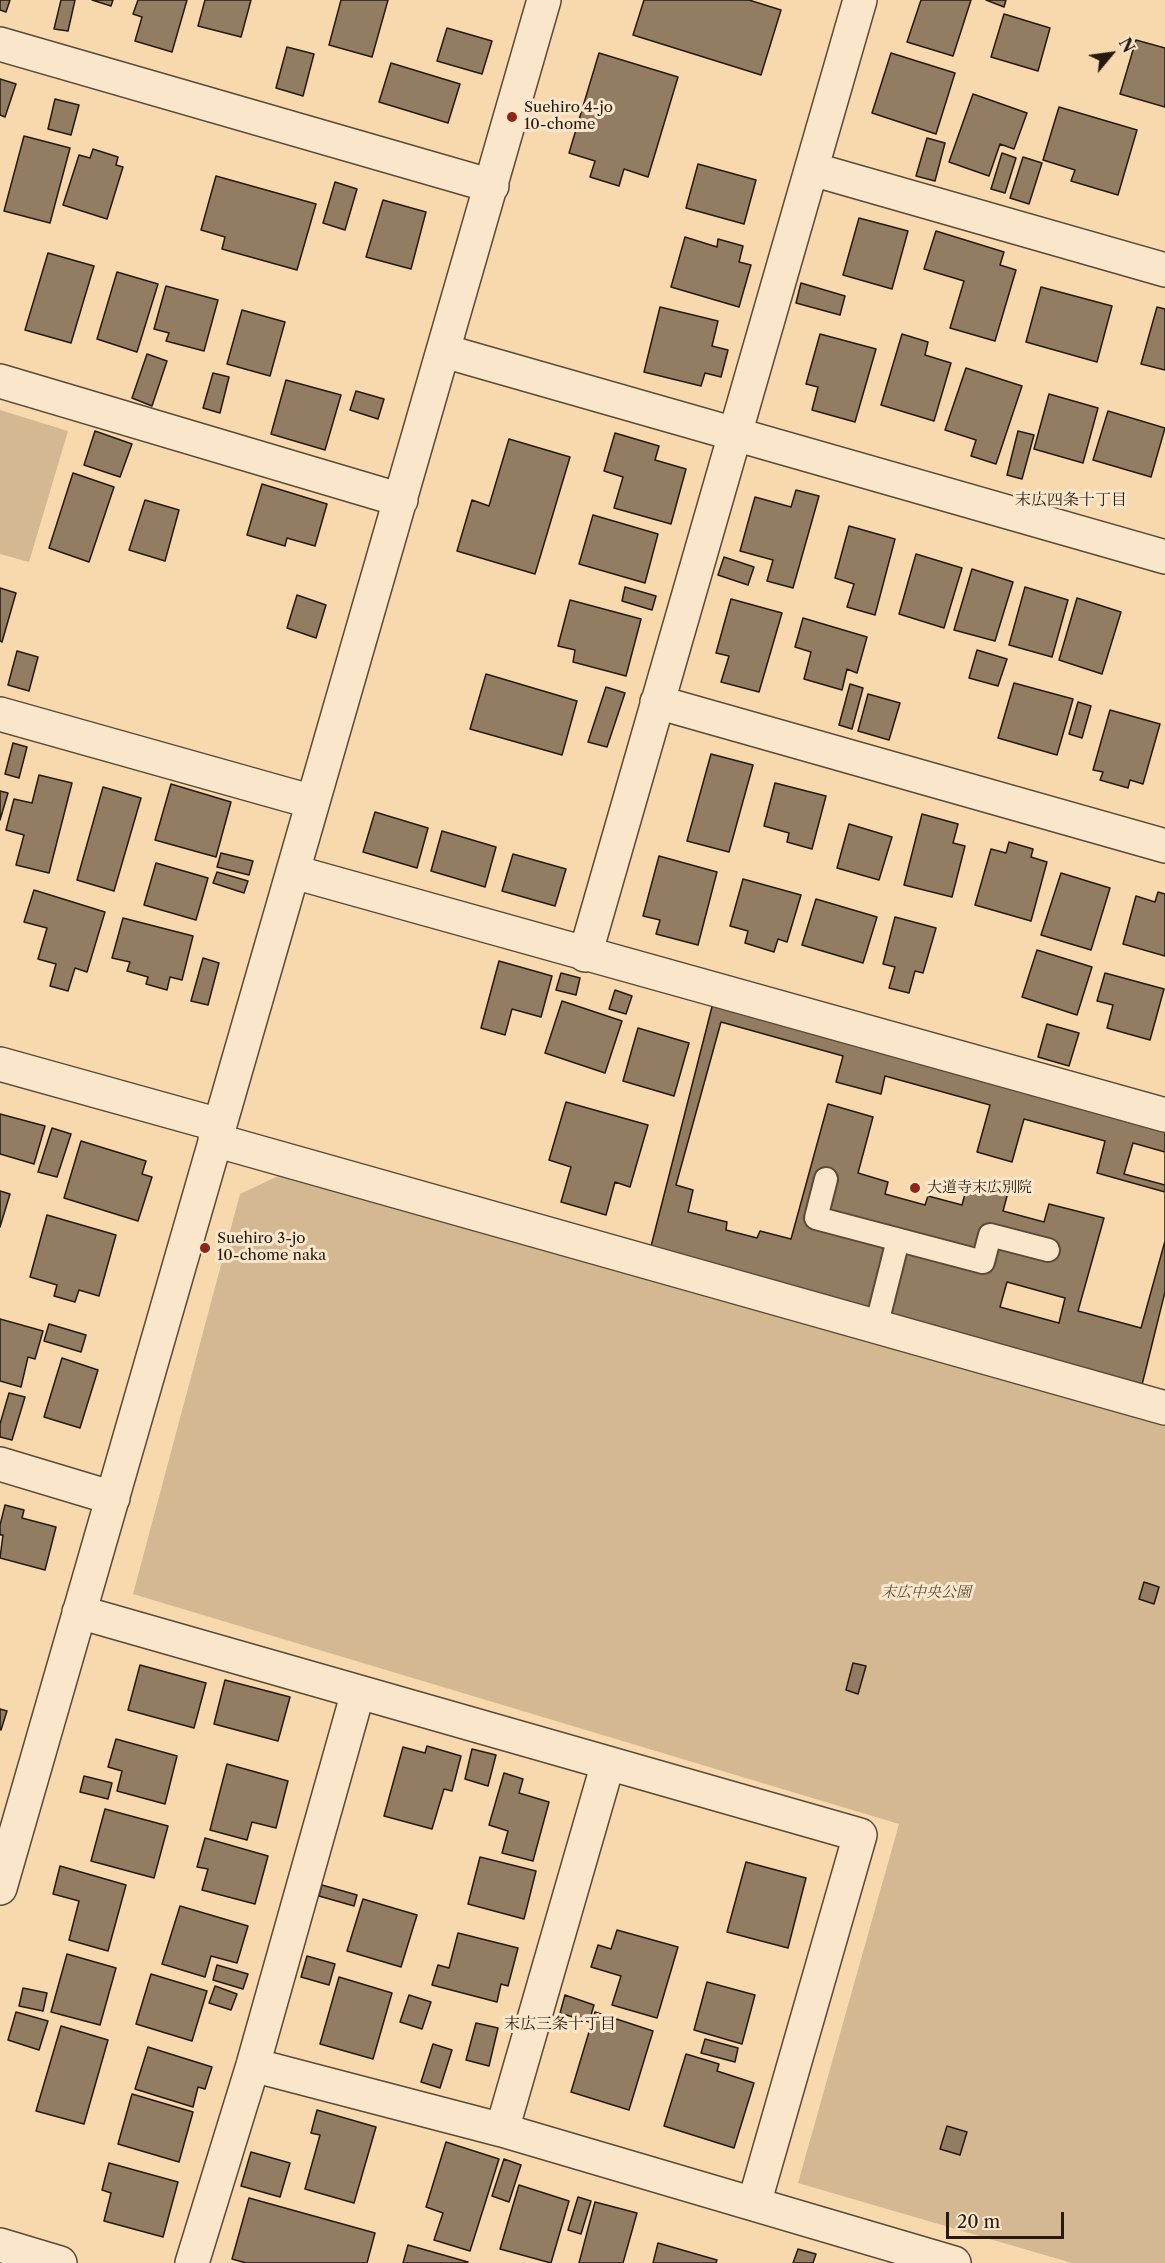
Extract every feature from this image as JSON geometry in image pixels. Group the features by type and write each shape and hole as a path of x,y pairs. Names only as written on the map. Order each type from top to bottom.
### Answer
{"street":[{"path":"0,1888 544,0"},
{"path":"585,955 860,0"},
{"path":"0,44 492,186"},
{"path":"812,169 1165,270"},
{"path":"444,351 1165,557"},
{"path":"0,381 401,500"},
{"path":"657,702 1165,846"},
{"path":"0,714 313,802"},
{"path":"294,872 1165,1115"},
{"path":"0,1064 217,1133 876,1327 1165,1408"},
{"path":"0,1464 113,1498"},
{"path":"79,1612 860,1835 754,2204"},
{"path":"192,2263 254,2065 357,1692"},
{"path":"502,2130 608,1763"},
{"path":"254,2065 502,2130 954,2263"},
{"path":"0,2246 60,2263"}],"lane":[{"path":"826,1179 816,1218 983,1262 990,1235 1048,1250"},
{"path":"876,1327 898,1240"}],"green space":[{"path":"0,410 68,431 29,562 0,554"},
{"name":"末広中央公園","path":"293,1169 1165,1426 1165,2263 1072,2263 798,2183 899,1824 133,1594 240,1194"}],"building":[{"path":"0,0 10,0 6,12 0,10"},
{"path":"61,0 75,0 68,31 54,29"},
{"path":"92,0 113,0 111,6"},
{"path":"138,0 187,0 172,52 135,41 142,17 133,14"},
{"path":"205,0 251,0 241,37 198,26"},
{"path":"341,0 388,0 372,57 329,45"},
{"path":"644,0 749,0 781,10 761,75 633,35"},
{"path":"921,0 971,0 953,56 907,42"},
{"path":"986,0 1006,0 1004,7"},
{"path":"1004,14 1050,28 1038,71 991,57"},
{"path":"447,28 492,41 482,74 437,61"},
{"path":"1136,40 1165,48 1165,107 1120,94"},
{"path":"287,47 314,54 303,96 276,88"},
{"path":"599,53 678,77 648,177 624,169 619,186 590,177 595,161 569,153"},
{"path":"891,53 955,73 936,134 872,113"},
{"path":"391,63 460,84 448,123 379,102"},
{"path":"0,79 16,84 5,117 0,115"},
{"path":"973,94 1027,113 1014,149 1000,144 989,176 949,162"},
{"path":"55,99 79,105 71,135 48,129"},
{"path":"1059,107 1137,130 1118,195 1071,181 1075,170 1043,160"},
{"path":"24,136 70,148 50,223 4,211"},
{"path":"927,138 945,143 935,181 916,176"},
{"path":"93,149 118,157 116,165 123,167 107,219 63,205 79,155 90,158"},
{"path":"1002,153 1016,158 1005,193 991,189"},
{"path":"1023,157 1042,163 1029,204 1010,198"},
{"path":"698,164 756,180 744,224 686,208"},
{"path":"216,176 316,204 297,270 222,249 225,237 201,230"},
{"path":"335,182 357,189 345,230 323,223"},
{"path":"383,200 426,212 411,269 366,257"},
{"path":"859,218 908,231 892,289 843,275"},
{"path":"936,231 1004,252 1000,265 1016,270 995,341 950,328 964,281 924,269"},
{"path":"685,237 717,247 718,239 743,246 739,262 751,265 739,307 671,287"},
{"path":"48,253 94,266 71,343 25,330"},
{"path":"117,272 158,284 137,352 97,339"},
{"path":"801,283 845,296 840,315 796,303"},
{"path":"166,286 218,300 204,351 166,341 169,333 154,329"},
{"path":"1041,287 1112,306 1097,362 1026,342"},
{"path":"660,307 718,321 712,346 728,350 721,377 705,373 701,386 644,372"},
{"path":"1157,307 1165,309 1165,370 1141,364"},
{"path":"242,310 285,322 270,376 227,364"},
{"path":"820,334 876,349 855,422 812,410 818,387 806,384"},
{"path":"902,334 928,342 925,355 951,363 934,421 881,405"},
{"path":"147,354 167,361 152,406 132,398"},
{"path":"966,368 1022,386 996,464 971,456 976,440 945,430"},
{"path":"213,373 229,377 220,413 203,408"},
{"path":"286,380 341,395 325,450 271,434"},
{"path":"356,391 384,399 378,419 350,410"},
{"path":"1049,394 1098,408 1083,463 1034,449"},
{"path":"1108,411 1165,428 1151,477 1093,460"},
{"path":"95,431 132,444 120,477 84,465"},
{"path":"1018,431 1034,435 1022,479 1007,475"},
{"path":"615,433 659,446 655,460 686,469 671,524 614,508 623,477 604,471"},
{"path":"509,439 570,457 535,574 457,551 472,500 489,506"},
{"path":"73,473 114,487 89,562 49,548"},
{"path":"262,484 327,504 315,546 287,538 285,546 247,535"},
{"path":"796,490 819,496 793,588 767,581 773,560 740,551 755,497 791,507"},
{"path":"145,500 179,510 165,561 129,550"},
{"path":"593,515 658,534 645,583 579,564"},
{"path":"849,526 895,539 875,615 847,607 854,584 835,578"},
{"path":"916,554 962,568 944,628 899,614"},
{"path":"724,557 754,567 748,585 718,575"},
{"path":"972,569 1013,582 995,641 954,630"},
{"path":"625,587 656,596 652,610 622,601"},
{"path":"1025,587 1068,600 1052,657 1009,645"},
{"path":"0,588 16,593 2,642 0,641"},
{"path":"297,595 326,605 316,638 287,628"},
{"path":"1077,598 1121,612 1102,674 1059,660"},
{"path":"731,599 782,613 759,692 721,682 729,656 716,653"},
{"path":"570,600 641,619 626,676 573,662 575,650 558,646"},
{"path":"803,618 867,637 857,673 847,669 842,690 804,679 811,652 795,647"},
{"path":"977,650 1007,659 998,686 969,678"},
{"path":"17,651 38,657 29,691 8,685"},
{"path":"486,674 577,701 562,755 470,729"},
{"path":"1014,683 1073,699 1057,755 998,738"},
{"path":"850,684 863,688 852,729 839,725"},
{"path":"606,687 625,693 607,747 588,742"},
{"path":"868,694 900,703 889,740 858,731"},
{"path":"1078,702 1091,706 1082,738 1069,734"},
{"path":"1110,710 1160,724 1143,784 1130,780 1128,788 1100,780 1103,772 1093,770"},
{"path":"13,743 27,747 19,778 5,774"},
{"path":"711,754 753,765 729,852 687,841"},
{"path":"39,775 72,783 49,873 16,865 24,835 6,830 14,799 32,803"},
{"path":"775,783 826,796 812,849 787,842 789,833 764,826"},
{"path":"171,784 231,802 216,857 155,840"},
{"path":"103,787 141,798 114,891 77,880"},
{"path":"0,791 8,793 0,820"},
{"path":"375,812 428,828 417,868 363,852"},
{"path":"922,814 958,824 953,843 965,846 952,897 904,885"},
{"path":"849,824 892,837 879,880 837,868"},
{"path":"442,831 496,847 485,887 431,871"},
{"path":"1009,842 1033,849 1031,857 1047,862 1031,921 975,905 991,849 1006,853"},
{"path":"221,853 253,861 249,875 217,867"},
{"path":"513,854 566,869 555,906 502,891"},
{"path":"659,856 717,872 698,945 656,934 660,920 643,916"},
{"path":"156,863 208,878 196,920 144,905"},
{"path":"217,872 248,881 244,893 213,883"},
{"path":"1061,873 1110,888 1091,950 1041,935"},
{"path":"743,879 801,895 787,942 778,939 774,952 745,943 748,931 730,926"},
{"path":"34,890 105,912 87,972 75,968 68,991 50,986 56,964 38,959 47,928 24,922"},
{"path":"1158,892 1165,894 1165,956 1123,944 1136,896 1155,902"},
{"path":"816,899 877,917 863,963 802,945"},
{"path":"895,917 936,928 923,973 915,971 909,993 889,988 895,967 883,964"},
{"path":"123,918 193,936 182,980 170,977 167,990 146,984 148,977 127,971 130,962 112,958"},
{"path":"1037,950 1092,967 1077,1015 1022,997"},
{"path":"203,958 219,963 208,1005 191,1001"},
{"path":"499,961 552,976 541,1017 512,1009 505,1035 481,1028"},
{"path":"561,973 580,978 576,995 556,990"},
{"path":"1105,973 1164,989 1150,1040 1107,1028 1113,1005 1097,1001"},
{"path":"615,990 632,996 626,1014 609,1009"},
{"name":"大道寺末広別院","path":"716,991 1165,1115 1165,1292 1138,1401 647,1262"},
{"path":"562,1001 622,1021 605,1073 545,1053"},
{"path":"721,1022 843,1056 836,1082 881,1094 885,1076 990,1105 977,1152 1012,1162 1024,1119 1105,1141 1097,1173 1165,1192 1165,1241 1141,1328 1078,1311 1104,1218 1049,1204 1044,1222 1003,1211 1009,1189 969,1179 962,1205 928,1196 925,1205 885,1194 888,1182 858,1173 873,1117 828,1104 791,1239 760,1231 757,1238 726,1230 727,1222 688,1212 693,1190 676,1185"},
{"path":"1047,1024 1079,1033 1069,1066 1038,1057"},
{"path":"638,1028 689,1043 674,1096 623,1081"},
{"path":"566,1102 648,1125 630,1187 615,1182 606,1215 561,1202 571,1167 549,1160"},
{"path":"0,1114 45,1126 34,1164 0,1154"},
{"path":"52,1128 71,1134 57,1177 38,1172"},
{"path":"81,1141 146,1161 142,1174 152,1177 138,1221 64,1198"},
{"path":"1133,1143 1165,1152 1165,1185 1124,1174"},
{"path":"0,1191 10,1194 0,1227"},
{"path":"47,1215 116,1235 99,1296 79,1290 75,1302 54,1296 57,1285 30,1277"},
{"path":"1007,1282 1065,1298 1059,1323 1000,1307"},
{"path":"0,1319 43,1331 35,1359 28,1357 21,1387 0,1381"},
{"path":"49,1324 86,1335 81,1352 44,1341"},
{"path":"62,1358 98,1370 80,1428 44,1417"},
{"path":"9,1393 25,1397 12,1440 0,1437 0,1424"},
{"path":"5,1505 24,1510 22,1518 56,1527 45,1570 0,1558 3,1535 0,1535 0,1525"},
{"path":"1144,1582 1159,1587 1154,1604 1139,1599"},
{"path":"853,1663 866,1666 858,1694 846,1690"},
{"path":"140,1665 206,1683 194,1728 128,1710"},
{"path":"225,1680 290,1697 278,1741 214,1724"},
{"path":"0,1709 7,1711 1,1730 0,1729"},
{"path":"116,1739 177,1756 165,1804 117,1791 122,1771 108,1767"},
{"path":"427,1746 461,1756 452,1791 444,1789 432,1829 384,1816 403,1747 425,1753"},
{"path":"472,1749 496,1755 488,1786 465,1779"},
{"path":"227,1764 288,1781 276,1828 252,1822 247,1840 210,1830"},
{"path":"504,1773 523,1779 519,1793 549,1802 533,1861 502,1853 508,1831 489,1825"},
{"path":"84,1776 112,1783 108,1799 80,1792"},
{"path":"105,1809 168,1826 154,1878 91,1861"},
{"path":"205,1838 268,1856 255,1904 202,1890 208,1869 197,1867"},
{"path":"480,1857 536,1871 524,1919 468,1904"},
{"path":"746,1862 806,1878 788,1948 727,1932"},
{"path":"60,1866 126,1885 108,1951 69,1940 79,1901 53,1894"},
{"path":"322,1885 357,1895 354,1906 319,1896"},
{"path":"363,1899 417,1915 401,1967 347,1951"},
{"path":"180,1906 248,1926 237,1963 211,1956 205,1977 162,1964"},
{"path":"617,1930 678,1947 657,2018 612,2005 621,1976 591,1967 598,1945 611,1949"},
{"path":"458,1933 518,1948 508,1986 501,1984 497,2002 432,1985 438,1965 449,1968"},
{"path":"67,1954 116,1968 100,2025 51,2012"},
{"path":"307,1956 335,1964 329,1985 301,1977"},
{"path":"217,1965 248,1974 243,1989 213,1980"},
{"path":"151,1974 207,1991 192,2041 136,2024"},
{"path":"339,1977 392,1993 373,2059 320,2044"},
{"path":"707,1982 755,1995 742,2044 694,2030"},
{"path":"215,1986 237,1994 231,2010 209,2003"},
{"path":"23,1988 47,1993 43,2011 19,2006"},
{"path":"409,1995 431,2002 422,2029 400,2022"},
{"path":"565,1995 594,2005 589,2022 560,2013"},
{"path":"16,2012 48,2021 39,2050 8,2040"},
{"path":"595,2012 653,2031 629,2110 571,2092"},
{"path":"476,2023 498,2028 489,2066 466,2060"},
{"path":"61,2026 108,2040 84,2124 36,2111"},
{"path":"705,2039 738,2048 735,2062 701,2053"},
{"path":"433,2044 452,2050 440,2088 421,2082"},
{"path":"148,2047 212,2067 205,2089 198,2087 193,2107 135,2089"},
{"path":"686,2054 719,2064 717,2071 754,2083 734,2148 664,2126"},
{"path":"132,2094 193,2112 179,2162 118,2144"},
{"path":"317,2110 376,2127 354,2203 305,2189 320,2135 311,2133"},
{"path":"947,2126 967,2132 960,2155 940,2149"},
{"path":"446,2142 499,2159 470,2251 434,2240 443,2213 426,2207"},
{"path":"251,2152 290,2163 280,2197 241,2186"},
{"path":"504,2159 521,2165 509,2202 492,2196"},
{"path":"109,2163 178,2182 163,2237 104,2221 111,2193 102,2190"},
{"path":"519,2185 569,2201 551,2263 500,2249"},
{"path":"578,2197 591,2201 581,2234 568,2230"},
{"path":"249,2198 375,2233 367,2263 246,2263 232,2259"},
{"path":"595,2202 637,2213 623,2263 579,2263"},
{"path":"658,2243 717,2260 716,2263 653,2263"},
{"path":"408,2245 468,2262 403,2263"},
{"path":"798,2249 816,2254 813,2263 793,2263"}],"place":[{"name":"Suehiro 4-jo 10-chome","path":"512,117"},
{"name":"大道寺末広別院","path":"915,1188"},
{"name":"Suehiro 3-jo 10-chome naka","path":"205,1248"}],"district":[{"name":"末広四条十丁目","path":"1071,500"},
{"name":"末広三条十丁目","path":"560,2024"}]}
